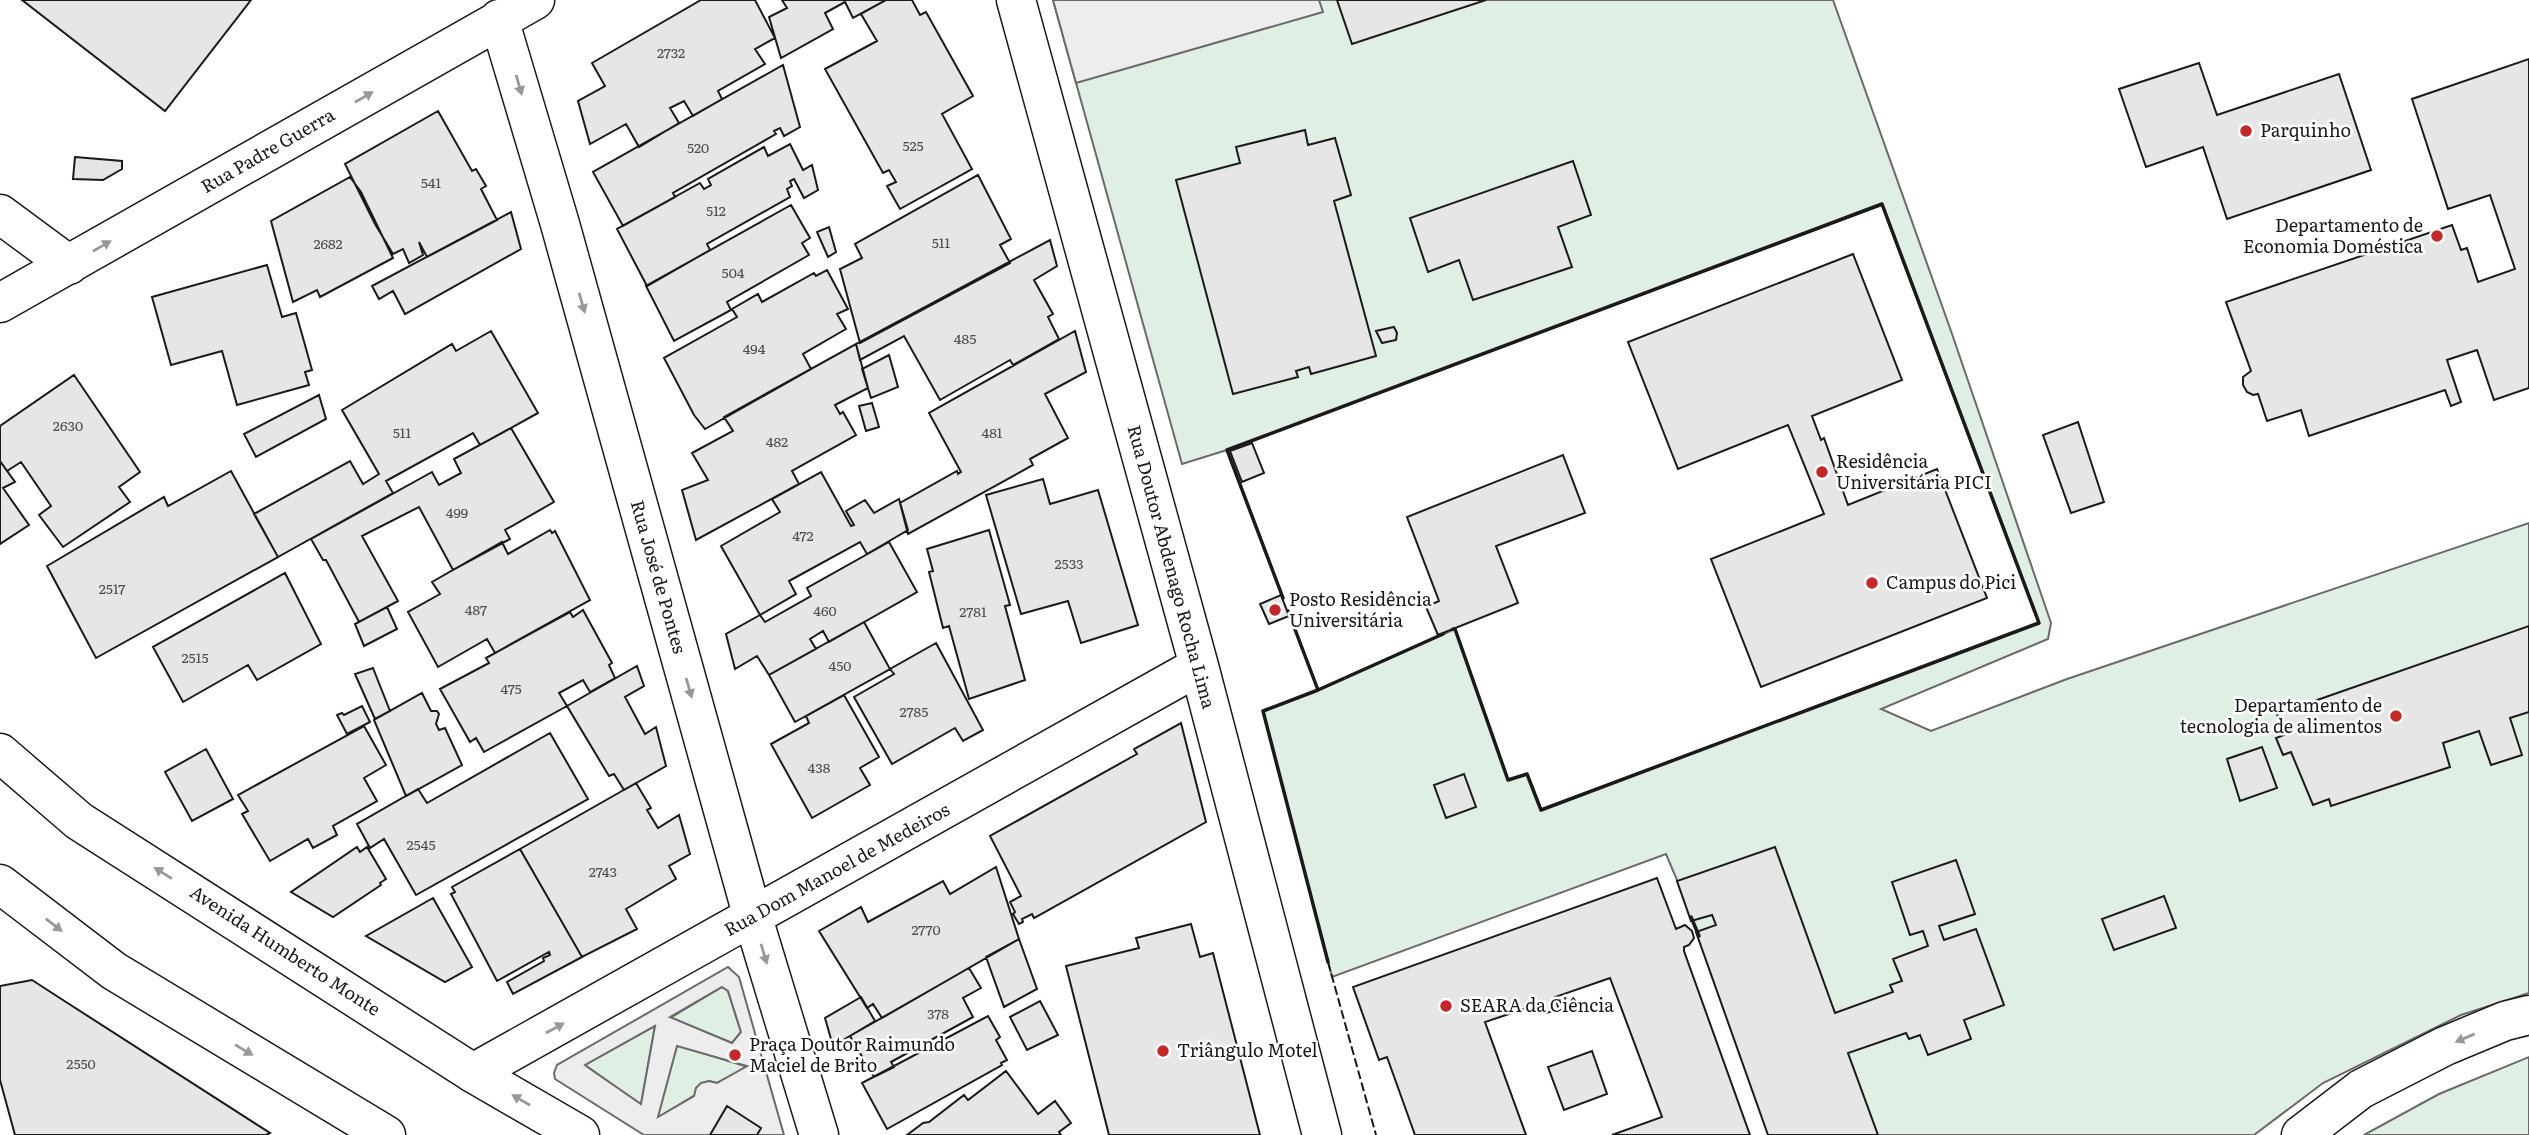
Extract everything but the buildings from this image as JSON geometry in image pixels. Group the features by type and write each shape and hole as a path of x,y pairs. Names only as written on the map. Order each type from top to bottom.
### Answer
{"street":[{"name":"Rua Padre Guerra","path":"0,303 69,264 487,10 536,0"},
{"name":"Rua Doutor Abdenago Rocha Lima","path":"1016,0 1199,666 1322,1135"},
{"name":"Rua José de Pontes","path":"487,10 564,237 753,918 819,1135"},
{"path":"0,214 69,264"},
{"name":"Rua Dom Manoel de Medeiros","path":"473,1073 1199,666"},
{"name":"Avenida Humberto Monte","path":"0,753 79,821 473,1073 580,1135"},
{"path":"0,884 114,971 374,1133"},
{"path":"2301,1135 2361,1089 2445,1046 2505,1021 2529,1015"}],"green space":[{"path":"1053,0 1833,0 2051,623 2048,639 1881,709 1931,731 2067,679 2529,523 2529,993 2461,1015 2323,1083 2254,1135 1772,1135 1666,854 1332,977 1263,711 1318,690 1455,629 1508,780 1527,774 1541,810 2039,622 1882,205 1227,450 1182,464"},
{"path":"722,987 728,991 741,1032 732,1043 670,1018"},
{"path":"655,1026 641,1105 585,1065"},
{"path":"677,1045 748,1067 717,1083 709,1081 696,1088 695,1095 657,1118"},
{"path":"2529,1057 2529,1135 2364,1135 2439,1094"}],"shaded area":[{"path":"1053,0 1319,0 1323,12 1076,83"},
{"name":"Praça Doutor Raimundo Maciel de Brito","path":"728,967 739,977 784,1135 644,1135 555,1079 557,1065","holes":["722,987 728,991 741,1032 732,1043 670,1017","655,1026 641,1104 585,1065","677,1046 747,1066 717,1083 701,1083 694,1096 658,1117"]}],"fence":[{"path":"1328,962 1376,1135"}],"wall":[{"path":"1283,598 1227,450 1882,204 2039,623 1541,810 1527,774 1508,780 1453,629"},
{"path":"1288,611 1318,690"},
{"path":"1328,962 1263,711 1318,690 1443,634"},
{"path":"1691,917 1699,936"}],"place":[{"name":"Parquinho","path":"2246,131"},
{"name":"Departamento de Economia Doméstica","path":"2437,236"},
{"name":"Residência Universitária PICI","path":"1822,472"},
{"name":"Campus do Pici","path":"1872,583"},
{"name":"Posto Residência Universitária","path":"1275,610"},
{"name":"Departamento de tecnologia de alimentos","path":"2396,716"},
{"name":"SEARA da Ciência","path":"1446,1006"},
{"name":"Triângulo Motel","path":"1163,1051"},
{"name":"Praça Doutor Raimundo Maciel de Brito","path":"735,1055"}]}
